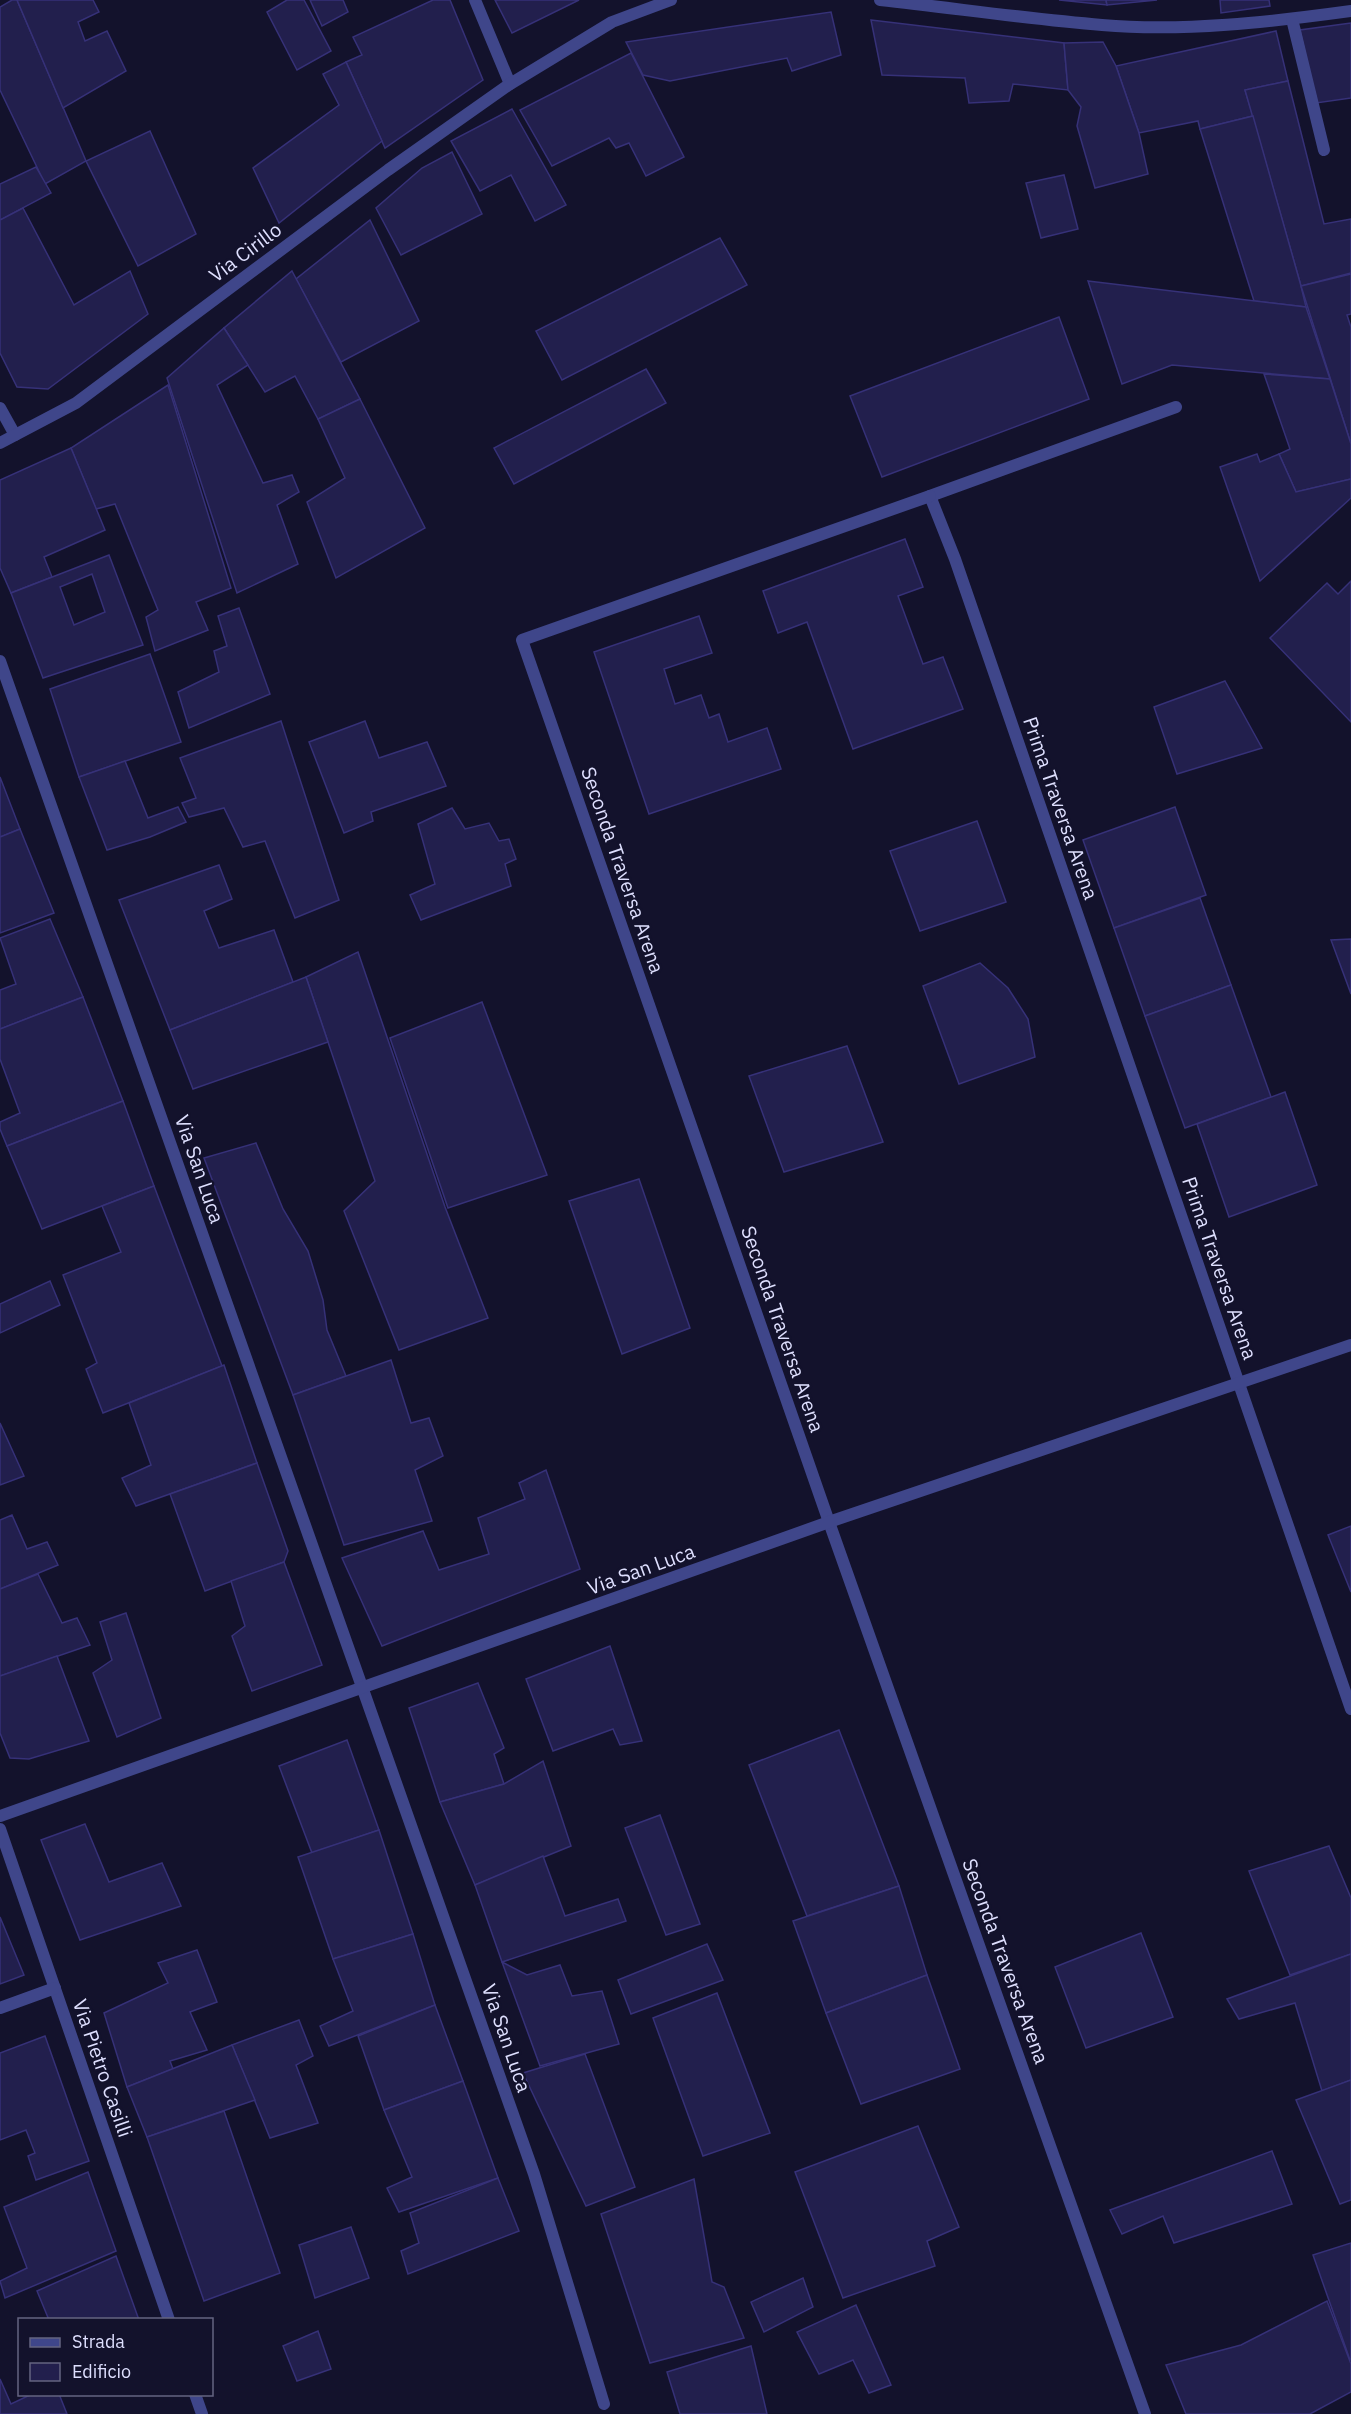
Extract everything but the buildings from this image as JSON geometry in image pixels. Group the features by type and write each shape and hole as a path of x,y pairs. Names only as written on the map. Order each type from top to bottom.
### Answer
{"street":[{"path":"475,0 510,84"},
{"name":"Via Cirillo","path":"0,443 76,403 388,170 510,84 612,22 671,0"},
{"path":"880,0 1104,26 1206,25 1292,19 1351,10"},
{"path":"1292,19 1324,150"},
{"path":"930,496 1176,407"},
{"path":"0,408 15,435"},
{"name":"Prima Traversa Arena","path":"930,496 955,559 1351,1709"},
{"name":"Seconda Traversa Arena","path":"930,496 522,640 829,1522 1145,2414"},
{"name":"Via San Luca","path":"0,661 534,2174 604,2404"},
{"name":"Prima Traversa Arena","path":"1239,1381 1351,1345"},
{"path":"829,1522 1239,1381"},
{"name":"Via San Luca","path":"364,1689 829,1522"},
{"path":"0,1816 364,1689"},
{"name":"Via Pietro Casilli","path":"0,1829 169,2318"},
{"path":"0,2008 55,1988"},
{"path":"196,2396 202,2414"}]}
